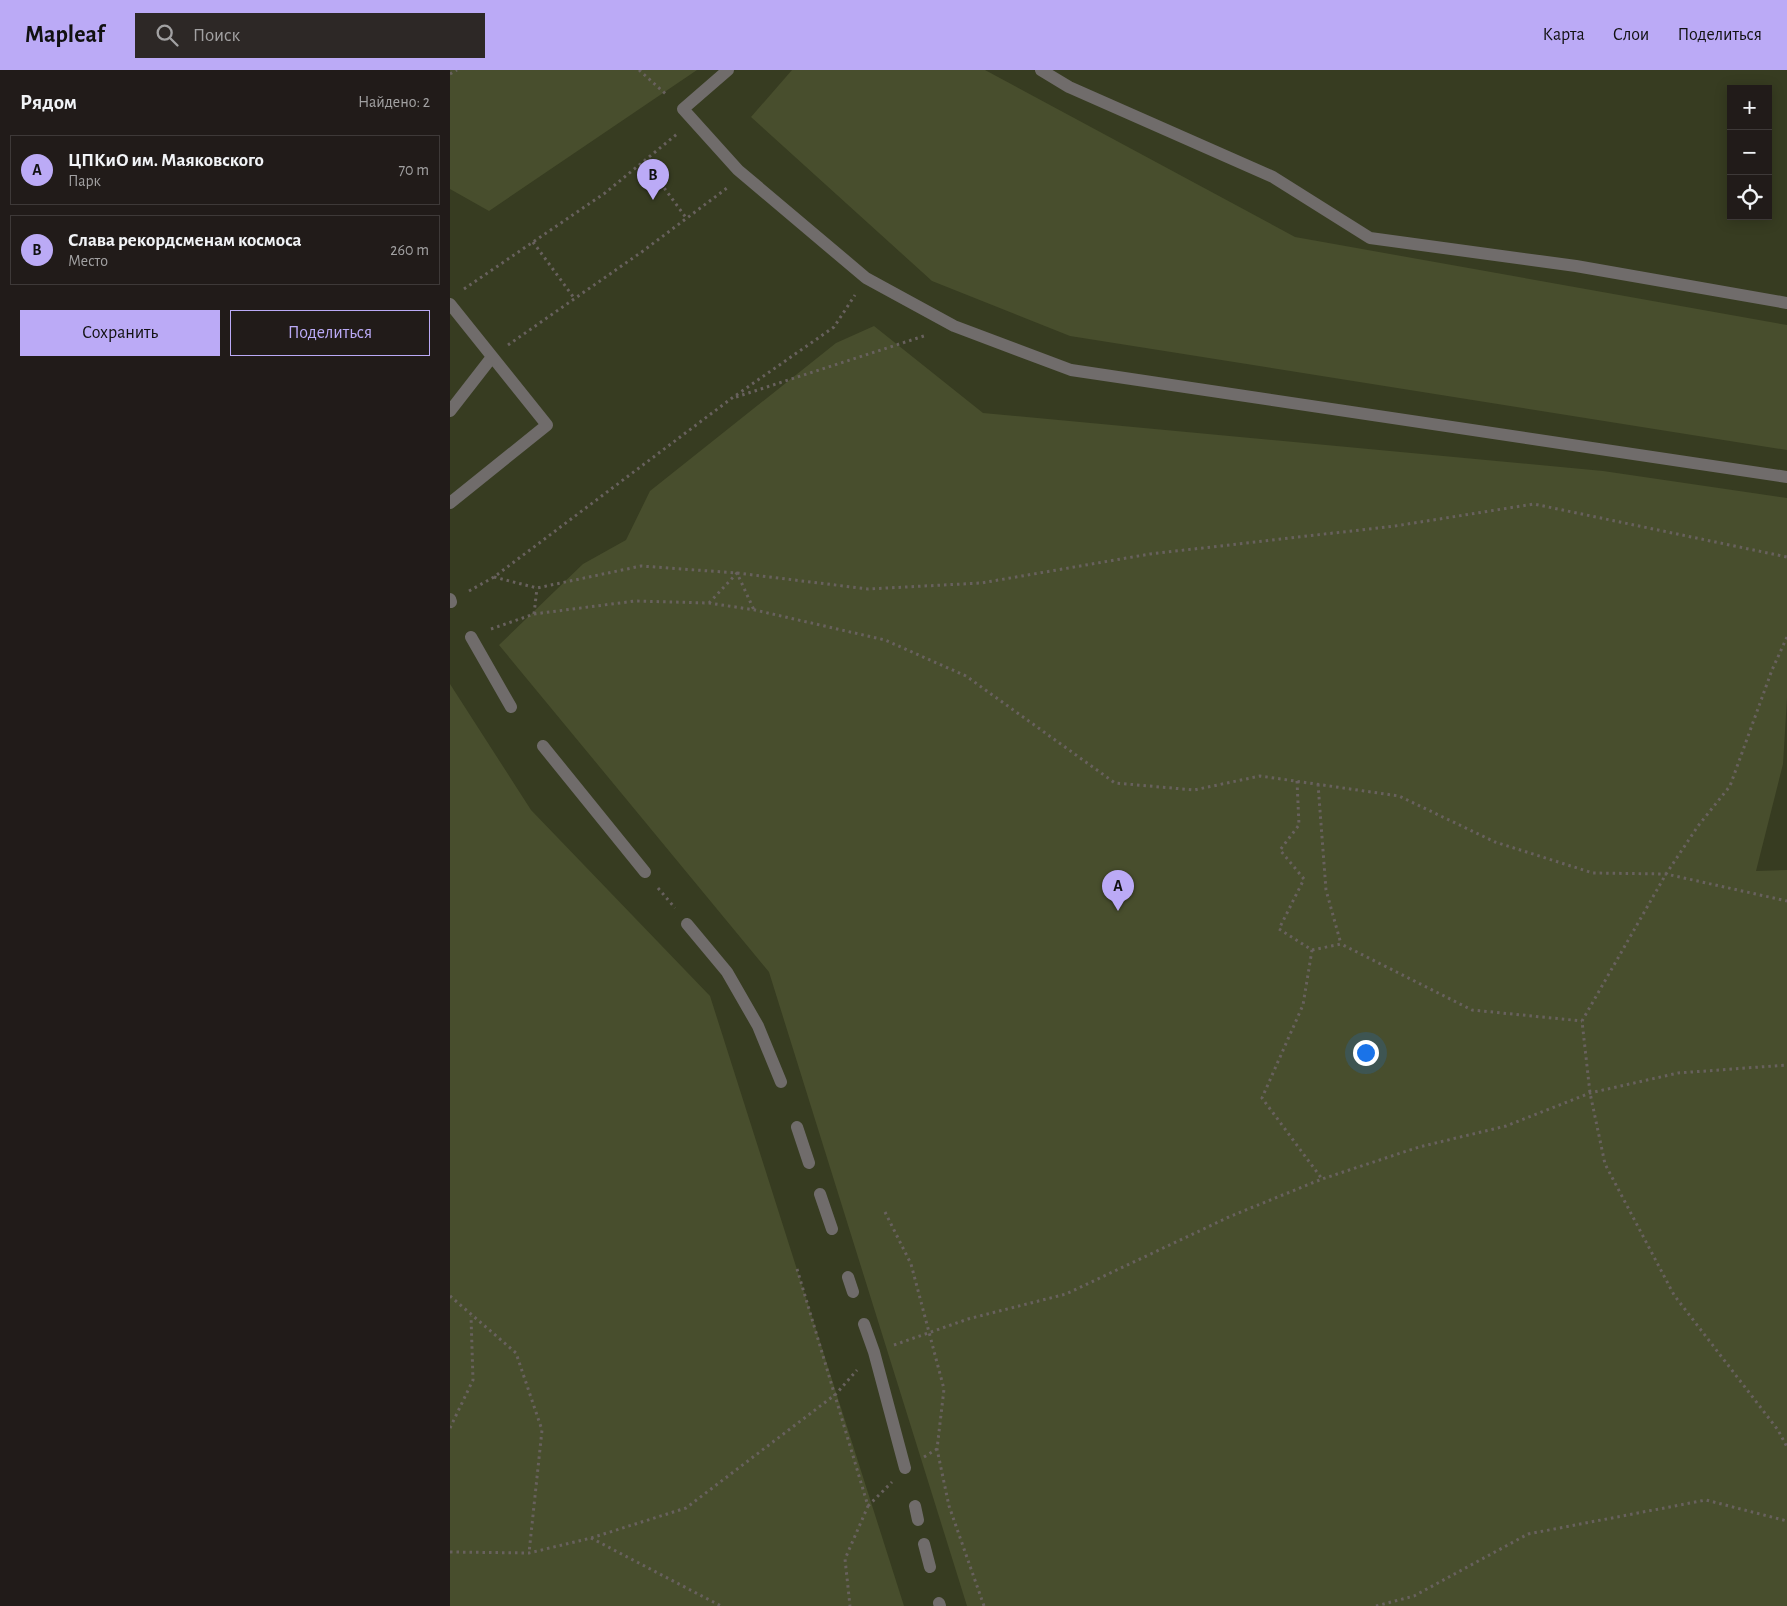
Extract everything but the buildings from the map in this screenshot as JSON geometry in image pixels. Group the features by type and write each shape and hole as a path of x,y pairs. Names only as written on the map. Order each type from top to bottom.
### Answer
{"street":[{"path":"728,70 683,110 738,170 866,278 954,326 1071,370 1787,477"},
{"path":"1041,70 1069,86 1273,177 1370,238 1576,266 1787,303"},
{"path":"450,304 547,426 450,503"},
{"path":"450,411 492,357"},
{"path":"471,637 511,707"},
{"path":"543,746 645,872"},
{"path":"688,924 727,972 758,1026 781,1082"},
{"path":"797,1127 809,1163"},
{"path":"820,1194 832,1229"},
{"path":"848,1277 853,1292"},
{"path":"864,1324 874,1352 905,1468"},
{"path":"915,1506 918,1520"},
{"path":"924,1544 930,1566"}],"path":[{"path":"450,74 456,70"},
{"path":"639,70 683,110"},
{"path":"459,292 605,193 667,143"},
{"path":"645,162 687,218"},
{"path":"516,339 710,201"},
{"path":"533,242 574,298"},
{"path":"451,601 494,577 732,398 834,327 866,278"},
{"path":"732,398 954,326"},
{"path":"494,577 537,588 641,566 737,573 868,589 981,583 1150,554 1395,526 1534,504 1787,557"},
{"path":"709,603 737,573"},
{"path":"737,573 755,610"},
{"path":"534,614 537,588"},
{"path":"471,637 534,614 635,601 709,603 755,610 884,640 966,676 1115,783 1194,790 1260,776 1399,796 1495,842 1593,873 1666,874 1787,900"},
{"path":"1787,637 1772,670 1730,786 1698,826 1666,874 1582,1021 1590,1093 1605,1164 1674,1295 1778,1430 1787,1447"},
{"path":"1297,781 1299,824 1280,850 1304,879 1279,929 1312,950 1341,944 1472,1010 1582,1021"},
{"path":"1318,784 1326,890 1341,944"},
{"path":"645,872 688,924"},
{"path":"1312,950 1303,1005 1262,1098 1322,1179"},
{"path":"450,1552 529,1553 591,1538 686,1508 836,1394 874,1352 968,1318 1066,1294 1231,1216 1322,1179 1419,1147 1506,1126 1590,1093 1678,1073 1787,1065"},
{"path":"885,1212 911,1264 944,1389 936,1449 950,1506 984,1606"},
{"path":"797,1269 868,1506 845,1559 850,1606"},
{"path":"450,1296 516,1353 542,1430 529,1553"},
{"path":"450,1428 473,1380 471,1315"},
{"path":"1376,1606 1414,1596 1528,1534 1706,1500 1787,1521"},
{"path":"591,1538 721,1606"}],"green space":[{"path":"450,70 1787,70 1787,1606 450,1606"},
{"path":"450,70 697,70 489,211 450,189"},
{"path":"792,70 985,70 1295,237 1787,325 1787,450 1070,336 932,281 751,117"},
{"path":"874,326 983,413 1603,471 1787,498 1787,698 1783,764 1756,871 1787,870 1787,1606 967,1606 769,972 499,645 583,564 626,540 650,491 836,343"},
{"path":"450,684 531,810 710,996 904,1606 450,1606"}],"place":[{"name":"Слава рекордсменам космоса","path":"653,200"},
{"name":"ЦПКиО им. Маяковского","path":"1118,911"}]}
